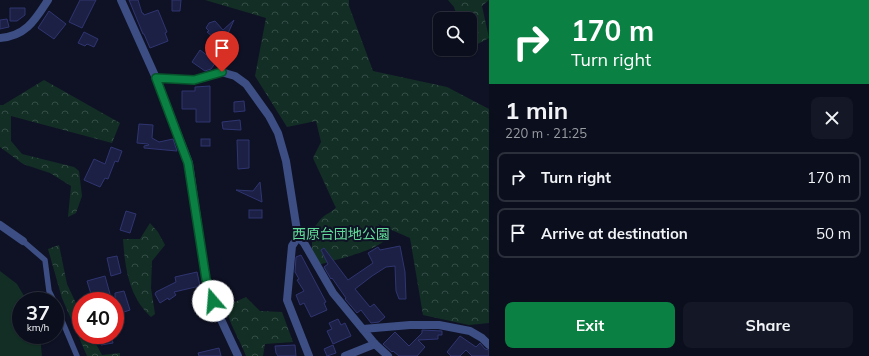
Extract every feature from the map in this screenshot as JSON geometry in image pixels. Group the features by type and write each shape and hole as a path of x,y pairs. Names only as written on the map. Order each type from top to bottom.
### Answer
{"street":[{"path":"0,38 17,34 26,29 34,21 48,0"},
{"path":"121,0 156,78 188,163 206,279 216,311 238,356"},
{"path":"156,78 194,80 222,72 235,76 246,84 269,116 278,133 286,161 298,237 304,244 333,293 375,344 388,356"},
{"path":"0,225 23,241"},
{"path":"298,237 292,246 288,300 309,356"},
{"path":"363,329 410,325 438,325 470,331 482,338 489,345"},
{"path":"345,356 375,344"}],"lane":[{"path":"23,241 45,260 50,292"},
{"path":"64,325 77,356"}],"green space":[{"name":"西原台団地公園","path":"205,0 349,0 349,6 373,71 447,87 489,109 489,323 469,325 423,315 410,238 378,224 387,237 383,242 356,254 319,265 312,250 312,230 322,218 336,207 313,158 321,142 316,121 287,127 255,76 266,18"},
{"path":"448,0 489,0 482,6 489,38 477,44 477,12 456,12 454,7"},
{"path":"44,80 120,123 112,143 11,116 11,141 22,154 74,167 79,171 82,196 76,213 68,217 71,186 50,173 23,164 0,147 0,105 3,105"},
{"path":"150,223 158,232 165,245 152,261 151,288 155,314 151,317 144,309 133,291 125,261 123,239 140,239"},
{"path":"59,245 67,284 72,295 72,321 64,303 64,292 60,292 48,249"},
{"path":"0,271 17,284 22,292 12,292 12,344 41,344 42,356 0,356"},
{"path":"246,297 260,311 282,312 293,342 265,344 263,356 246,356 232,325 226,306"},
{"path":"82,344 96,344 102,355 120,353 120,356 87,356"}],"building":[{"path":"80,0 96,0 82,28 69,22"},
{"path":"129,0 138,0 144,15 158,10 167,32 165,33 168,41 150,48"},
{"path":"172,0 181,0 180,11 172,11"},
{"path":"10,8 25,8 25,15 17,21 10,21"},
{"path":"49,11 66,24 54,39 38,28"},
{"path":"7,19 9,27 0,29 0,20"},
{"path":"234,20 225,40 220,43 207,32 209,31 206,28 209,23 215,21 223,30"},
{"path":"84,32 98,39 94,47 87,44 85,46 78,43"},
{"path":"200,50 216,62 211,69 205,71 192,62"},
{"path":"210,86 210,122 196,122 196,109 182,109 182,91 195,91 195,87"},
{"path":"244,101 245,111 234,112 234,102"},
{"path":"240,120 241,130 223,129 222,122"},
{"path":"139,124 153,125 152,138 159,142 173,139 177,151 144,148 144,146 149,145 137,143"},
{"path":"201,139 210,139 210,146 201,146"},
{"path":"237,140 249,140 249,168 238,169"},
{"path":"111,147 122,151 118,162 115,161 108,179 105,178 100,187 84,180 94,159 105,164"},
{"path":"260,182 262,202 236,190 253,191"},
{"path":"249,210 262,210 262,218 249,218"},
{"path":"126,211 136,214 130,233 120,230"},
{"path":"400,246 405,272 406,299 399,299 396,291 395,266 386,267 355,289 370,307 374,304 385,317 379,322 371,323 361,310 357,313 345,299 346,298 332,278 331,279 324,267 328,264 321,250 324,248 348,280 373,263 368,253 378,247 380,250"},
{"path":"301,255 326,302 324,303 327,310 311,317 304,303 300,305 296,295 304,291 297,280 299,279 295,272 296,257"},
{"path":"117,256 121,273 111,276 107,258"},
{"path":"197,272 200,286 174,292 176,295 169,300 168,298 160,303 155,294 156,292 176,282 175,277"},
{"path":"105,276 109,292 90,292 87,281"},
{"path":"124,291 130,310 124,312 124,292 120,292"},
{"path":"338,319 341,325 345,323 351,336 333,344 327,331 332,329 329,323"},
{"path":"422,330 442,331 442,335 438,335 438,339 418,340 425,347 417,356 399,356 383,344 395,332 409,346 422,333"},
{"path":"460,336 476,347 480,343 485,349 489,350 489,356 472,356 466,350 460,356 451,356 447,352"},
{"path":"295,345 296,356 278,356 276,353 275,346"},
{"path":"333,345 336,353 327,356 324,349"},
{"path":"219,348 221,356 199,356 198,353"}],"route":[{"path":"213,301 206,279 188,163 156,78 194,80 222,72"}]}
